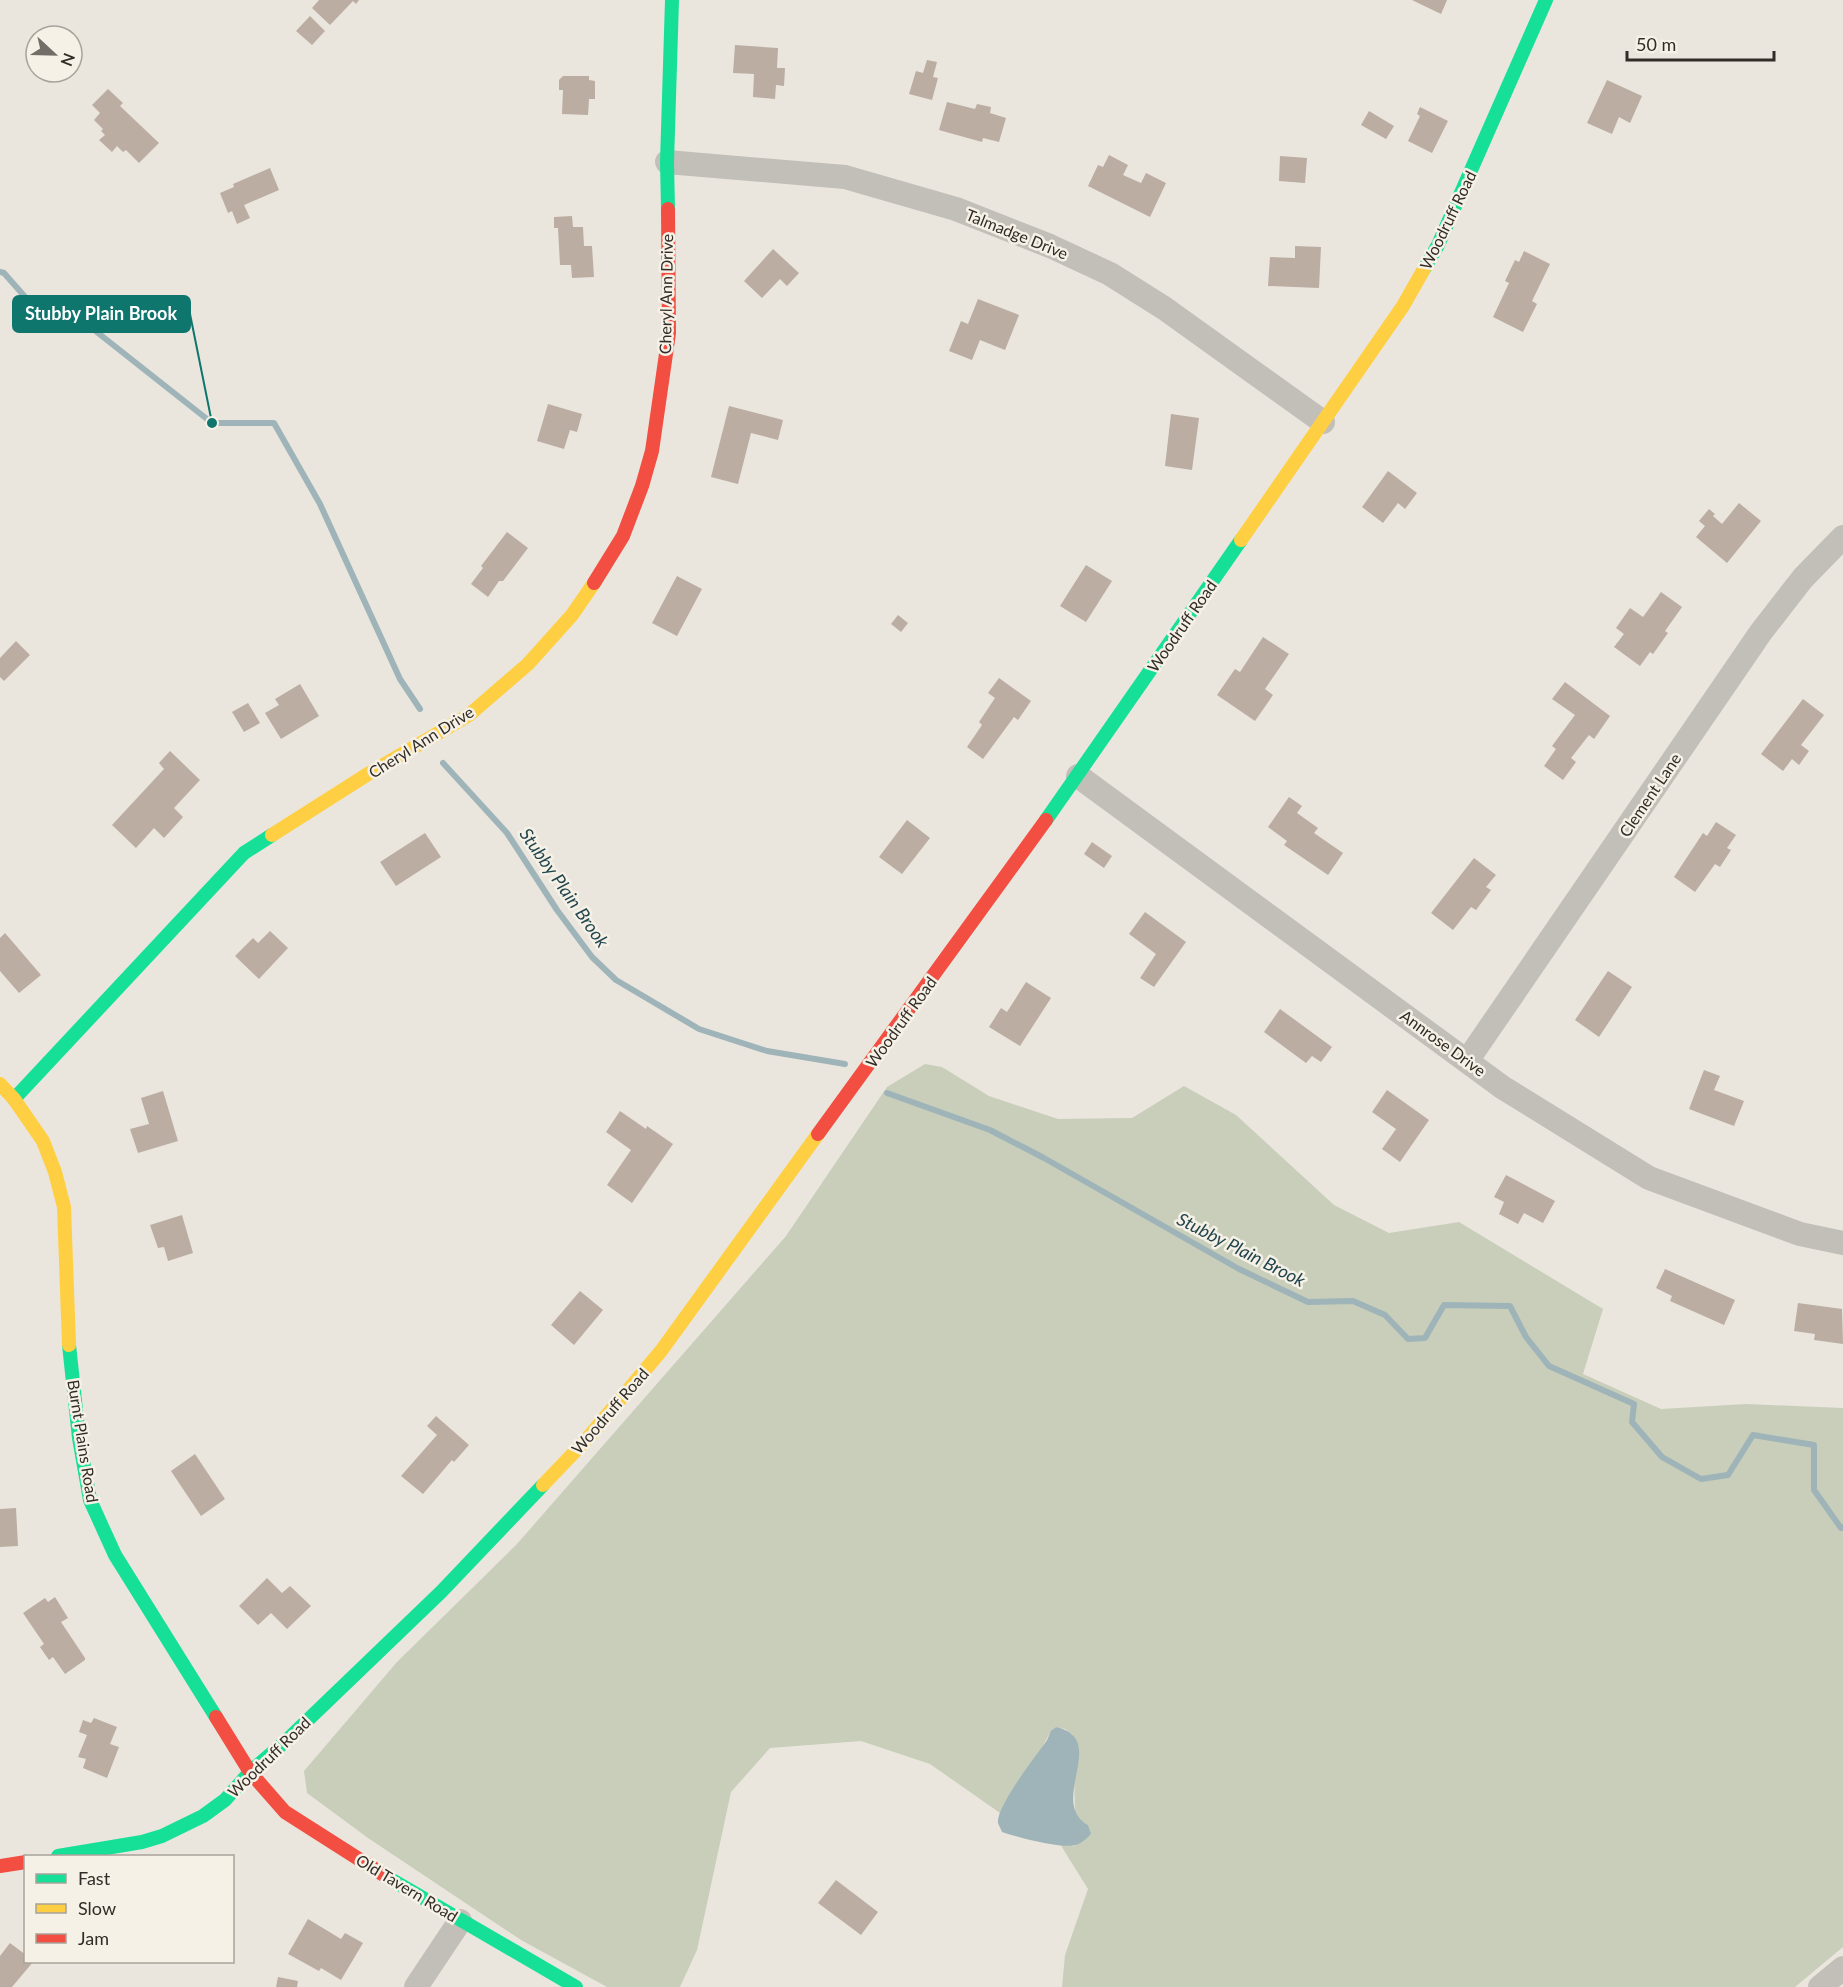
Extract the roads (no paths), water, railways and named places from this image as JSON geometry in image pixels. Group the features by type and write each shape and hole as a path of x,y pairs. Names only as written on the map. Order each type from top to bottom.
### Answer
{"street":[{"name":"Cheryl Ann Drive","path":"14,1099 244,852 368,774 470,715 528,664 572,615 623,536 642,486 652,451 669,333 667,162 672,0"},
{"name":"Woodruff Road","path":"69,1855 142,1842 178,1829 215,1809 250,1772 287,1740 441,1592 586,1440 661,1351 1078,776 1403,306 1438,245 1546,0"},
{"name":"Talmadge Drive","path":"667,162 845,177 956,209 1050,246 1110,274 1164,308 1323,422"},
{"name":"Clement Lane","path":"1467,1061 1761,632 1803,578 1843,537"},
{"name":"Annrose Drive","path":"1078,776 1502,1086 1649,1178 1800,1234 1843,1243"},
{"name":"Burnt Plains Road","path":"0,1084 14,1099 43,1141 55,1172 64,1207 69,1342 90,1500 115,1555 250,1772"},
{"name":"Old Tavern Road","path":"250,1772 285,1812 344,1851 576,1987"},
{"path":"0,1866 24,1862"},
{"path":"416,1987 460,1921"},
{"path":"1820,1987 1843,1968"}],"water":[{"path":"1056,1727 1071,1734 1078,1744 1079,1757 1073,1802 1077,1815 1088,1825 1091,1834 1082,1842 1069,1846 1050,1844 1002,1832 998,1823 1003,1805 1010,1793 1051,1731"}],"waterway":[{"name":"Stubby Plain Brook","path":"0,272 4,273 41,315 93,329 212,423 274,423 320,504 400,679 420,709"},
{"name":"Stubby Plain Brook","path":"443,763 507,833 557,910 592,957 616,980 699,1029 767,1051 845,1064"},
{"name":"Stubby Plain Brook","path":"887,1093 990,1130 1044,1158 1239,1269 1308,1302 1353,1301 1385,1315 1408,1339 1425,1338 1444,1305 1510,1306 1526,1337 1549,1366 1634,1404 1632,1422 1662,1457 1701,1479 1728,1475 1753,1435 1814,1445 1814,1490 1841,1528 1843,1527"}],"place":[{"name":"Stubby Plain Brook","path":"212,423"}]}
